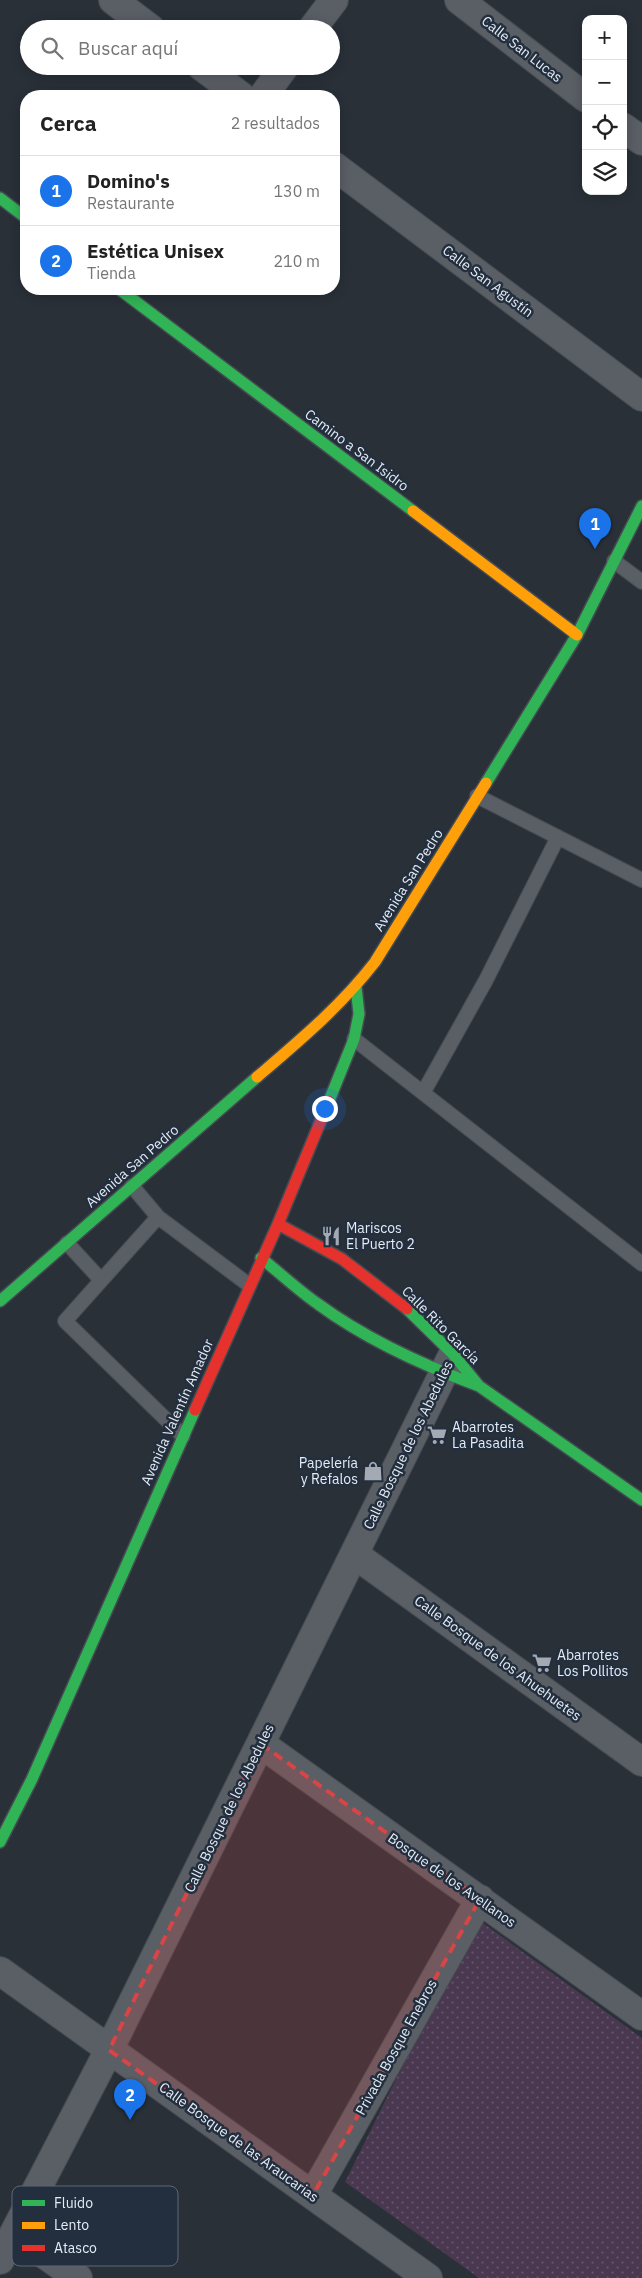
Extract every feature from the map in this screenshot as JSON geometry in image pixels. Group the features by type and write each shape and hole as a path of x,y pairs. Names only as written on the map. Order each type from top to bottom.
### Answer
{"main road":[{"path":"0,198 20,213"},
{"name":"Camino a San Isidro","path":"128,295 577,635"},
{"name":"Avenida San Pedro","path":"0,1301 330,1014 356,987 375,962 577,635 642,506"},
{"name":"Avenida Valentín Amador","path":"0,1842 32,1780 249,1285 278,1224 354,1039 359,1014 356,987"},
{"name":"Calle Rito García","path":"278,1224 342,1259 401,1303 447,1363 642,1500"},
{"name":"Calle Rito García","path":"262,1258 324,1309 376,1343 447,1363 479,1386"}],"street":[{"path":"113,0 139,20"},
{"path":"319,20 334,0"},
{"name":"Calle San Lucas","path":"458,0 582,95"},
{"path":"213,75 233,90"},
{"path":"267,90 278,75"},
{"path":"627,130 642,141"},
{"name":"Calle San Agustín","path":"340,170 642,397"},
{"name":"Calle Bosque de los Abedules","path":"38,2186 109,2050 261,1744 447,1363"},
{"name":"Calle Bosque de los Ahuehuetes","path":"354,1554 642,1762"},
{"name":"Bosque de los Avellanos","path":"261,1744 642,2016"},
{"name":"Privada Bosque Enebros","path":"312,2195 480,1899"},
{"name":"Calle Bosque de las Araucarias","path":"0,1971 428,2278"},
{"name":"Calle Bosque de los Abedules","path":"0,2260 12,2237"},
{"path":"61,2266 78,2278"}],"lane":[{"path":"614,561 642,582"},
{"path":"477,796 642,880"},
{"path":"422,1093 486,980 558,837"},
{"path":"354,1039 642,1264"},
{"path":"132,1186 158,1217 249,1285"},
{"path":"158,1217 65,1322 183,1436"},
{"path":"66,1243 101,1280"}],"highlighted area":[{"path":"261,1744 480,1899 313,2195 109,2050"}],"shaded area":[{"path":"476,1918 642,2038 642,2278 479,2278 345,2182"}],"traffic: fast":[{"path":"0,198 20,213"},
{"path":"127,295 413,511"},
{"path":"486,783 577,635 642,506"},
{"path":"329,1101 354,1039 359,1014 356,987"},
{"path":"0,1301 257,1077"},
{"path":"261,1258 311,1299 356,1329 396,1351 479,1386"},
{"path":"407,1309 453,1354 479,1386 642,1500"},
{"path":"0,1842 32,1779 195,1410"}],"traffic: slow":[{"path":"413,511 577,635"},
{"path":"257,1077 334,1008 375,962 486,783"}],"traffic: jam":[{"path":"195,1410 278,1224 329,1101"},
{"path":"278,1224 342,1259 407,1309"}],"place":[{"name":"Domino's","path":"595,549"},
{"name":"Mariscos El Puerto 2","path":"331,1236"},
{"name":"Abarrotes La Pasadita","path":"437,1435"},
{"name":"Papelería y Refalos","path":"373,1471"},
{"name":"Abarrotes Los Pollitos","path":"542,1663"},
{"name":"Estética Unisex","path":"130,2120"}]}
